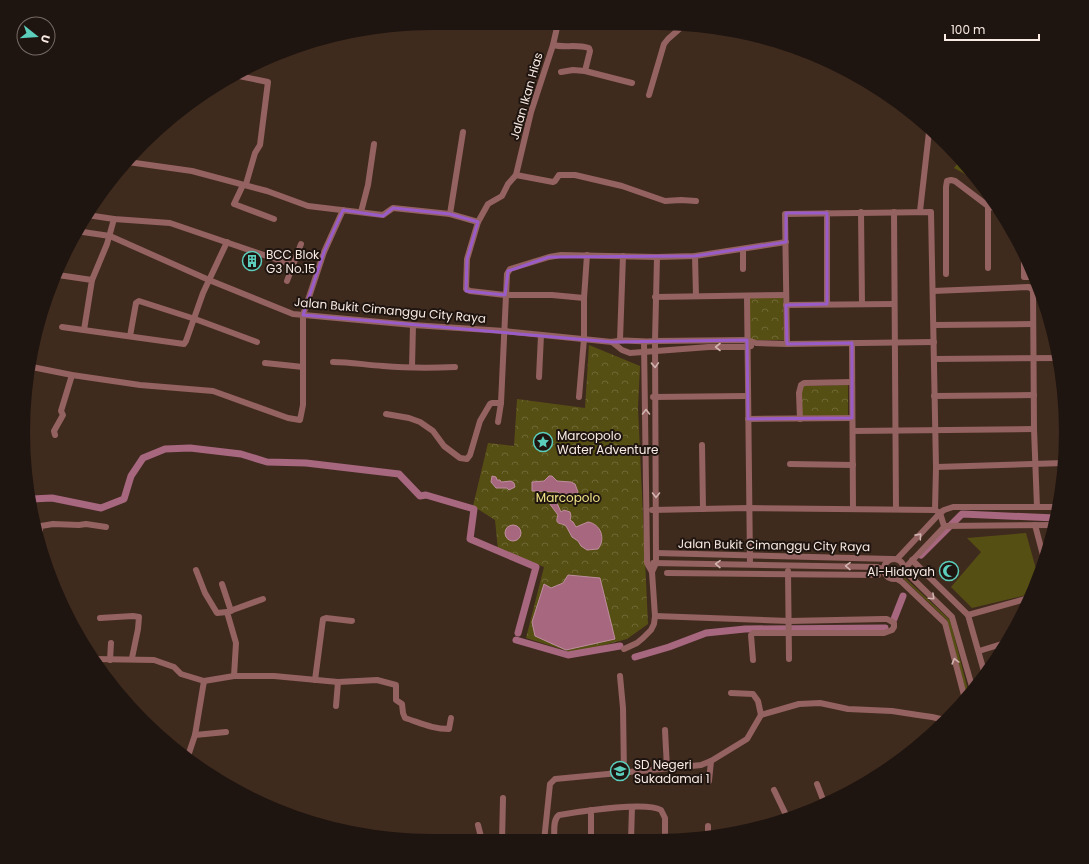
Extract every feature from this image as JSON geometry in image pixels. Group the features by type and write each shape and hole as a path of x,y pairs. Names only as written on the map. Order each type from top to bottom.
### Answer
{"street":[{"name":"Jalan Ikan Hias","path":"516,175 531,112 556,30"},
{"path":"650,95 664,44 677,31"},
{"path":"553,45 574,45 589,48 590,50 585,72"},
{"path":"561,72 573,70 632,83"},
{"path":"243,77 268,82 260,145 255,153 244,185 234,204 274,219"},
{"path":"450,214 463,132"},
{"path":"920,211 929,136"},
{"path":"361,212 368,185 374,144"},
{"path":"134,163 192,170 308,206 383,215 393,208 450,214 478,222"},
{"path":"584,298 552,295 505,295 470,291 466,289 467,260 478,222 488,204 502,196 508,184 516,175 553,182 559,175 575,175 622,186 665,201 681,200 696,202"},
{"path":"946,274 946,187 947,181 951,180 955,181 988,206 988,268"},
{"path":"35,368 72,375 140,385 213,390 288,418 300,420 303,405 303,315 324,252 343,210"},
{"path":"827,212 827,304"},
{"path":"861,212 862,304"},
{"path":"894,212 896,509"},
{"path":"787,344 786,242 784,217 786,213 931,212 937,511 949,525"},
{"path":"94,216 114,219 170,223 293,265"},
{"path":"84,330 92,280 110,236 114,219"},
{"name":"Jalan Bukit Cimanggu City Raya","path":"83,232 110,236 209,280 283,311 294,314 413,325 504,331 612,342 620,340 644,342 747,340"},
{"path":"62,327 184,344 209,280 227,242"},
{"path":"498,422 501,403 506,274 510,269 549,257 561,255 657,257 695,256 786,242"},
{"path":"287,281 301,244"},
{"path":"743,249 743,269"},
{"path":"579,397 584,339 584,298 587,255"},
{"path":"620,340 622,256"},
{"path":"695,256 696,296"},
{"path":"652,572 656,563 655,297 657,257"},
{"path":"1024,268 1024,276 1027,277"},
{"path":"62,276 92,280"},
{"path":"933,291 1032,288"},
{"path":"1033,290 1034,429 1037,507"},
{"path":"655,297 786,295"},
{"path":"747,296 748,508 750,564"},
{"path":"130,336 136,303 139,301 195,319 258,342"},
{"path":"786,306 827,304 894,304"},
{"path":"934,325 1033,324"},
{"path":"412,367 413,325"},
{"path":"539,377 542,335"},
{"path":"747,340 756,344"},
{"path":"612,342 622,350 630,353 645,353 709,347 747,347 756,344 934,342"},
{"path":"624,649 637,643 647,634 654,624 655,616 652,572 647,563 646,398 644,342"},
{"path":"852,343 853,509"},
{"path":"934,359 1052,358"},
{"path":"333,362 412,367 455,366"},
{"path":"265,363 302,367"},
{"path":"55,435 54,431 63,415 61,411 72,375"},
{"path":"800,419 799,393 801,385 804,383 852,382"},
{"path":"934,396 1034,395"},
{"path":"646,398 747,396"},
{"path":"386,414 409,418 420,422 433,431 444,446 460,458 467,460 470,455 480,421 490,404 501,403"},
{"path":"748,419 852,418"},
{"path":"853,432 1034,429"},
{"path":"702,445 703,509"},
{"path":"936,467 1058,463"},
{"path":"790,464 853,465"},
{"path":"646,510 748,508 896,509 937,511 953,508 1052,507"},
{"path":"937,511 894,559 886,564 884,572 890,579 897,579 902,582 945,623 963,692"},
{"path":"42,526 53,524 86,524 106,527"},
{"path":"897,579 902,576 912,560 949,525 1048,525"},
{"path":"1035,525 1042,548"},
{"name":"Jalan Bukit Cimanggu City Raya","path":"656,554 894,559"},
{"path":"894,559 903,563 907,573 952,617 971,683"},
{"path":"912,560 968,615 983,667"},
{"name":"Jalan Bukit Cimanggu City Raya","path":"647,563 877,567 882,569 884,572"},
{"path":"788,566 789,659"},
{"path":"196,570 205,593 217,613 229,612 263,599"},
{"path":"667,572 878,575"},
{"path":"222,584 236,643 234,676"},
{"path":"968,615 1022,600"},
{"path":"100,618 133,616 139,618 132,658"},
{"path":"655,616 789,622 887,619 894,623 892,630 884,633 789,632 752,634 753,660"},
{"path":"315,680 323,619 326,618 352,621"},
{"path":"110,660 111,643"},
{"path":"979,651 997,645"},
{"path":"101,659 132,658 154,660 174,667 180,674 204,680 234,676 274,676 338,682 377,680 396,685 396,699 402,704 405,718 434,728 449,729 451,718"},
{"path":"620,676 623,708 624,773"},
{"path":"189,752 195,735 204,680"},
{"path":"336,706 338,682"},
{"path":"731,693 753,694 758,701 761,715"},
{"path":"545,834 549,787 551,782 555,779 701,765 711,761 746,739 761,715 799,704 820,703 848,709 892,710 918,716 932,716 939,718"},
{"path":"664,731 665,769"},
{"path":"195,735 226,732"},
{"path":"709,781 711,761"},
{"path":"817,784 823,798"},
{"path":"774,790 785,813"},
{"path":"502,834 503,798"},
{"path":"631,834 632,807"},
{"path":"554,834 555,821 556,817 559,815 591,810 632,807 661,810 665,818 665,834"},
{"path":"591,810 591,834"},
{"path":"478,825 480,834"},
{"path":"708,826 708,831"}],"highlighted area":[{"path":"393,208 450,214 478,222 467,259 466,291 505,295 508,271 549,257 695,256 786,242 786,213 827,213 827,304 786,305 787,344 852,343 852,418 748,419 747,340 612,342 303,315 324,252 343,210 383,216"}],"green space":[{"path":"957,164 965,174 954,168"},
{"path":"749,298 783,298 784,340 750,340"},
{"name":"Marcopolo","path":"589,345 640,366 638,408 648,624 627,639 574,653 526,638 544,567 498,550 495,520 473,506 488,443 514,446 517,399 585,408"},
{"path":"848,385 848,415 802,416 802,386"},
{"path":"1026,533 1036,567 1024,596 972,608 951,587 981,552 967,538"},
{"path":"904,577 950,620 967,687 965,690 947,620 904,579"}],"shaded area":[{"path":"492,476 496,477 497,480 500,480 501,482 511,481 514,483 515,487 509,490 507,488 496,488 491,482"},
{"path":"549,476 552,476 557,481 571,482 575,484 578,492 574,498 568,499 563,497 558,492 532,491 532,482 544,481"},
{"path":"549,503 557,503 561,512 564,510 570,512 570,520 576,527 588,522 596,526 601,532 602,537 602,541 598,549 587,550 581,546 578,541 572,537 566,526 557,522 558,515"},
{"path":"513,525 520,530 521,533 516,540 513,541 506,536 505,533 510,526"},
{"path":"568,575 600,578 615,639 566,650 535,636 532,622 544,584 551,588 563,583"}],"waterway":[{"path":"36,499 52,498 101,508 124,499 131,476 143,458 165,449 190,448 241,454 267,462 306,463 399,474 420,496 426,495 474,509 470,539 536,567 518,633"},
{"path":"921,555 962,514 1049,518"},
{"path":"894,619 903,596"},
{"path":"635,657 669,647 706,633 745,629 885,628"},
{"path":"516,640 568,655 620,646"}],"place":[{"name":"BCC Blok G3 No.15","path":"252,261"},
{"name":"Marcopolo Water Adventure","path":"543,442"},
{"name":"Al-Hidayah","path":"949,571"},
{"name":"SD Negeri Sukadamai 1","path":"620,771"}]}
